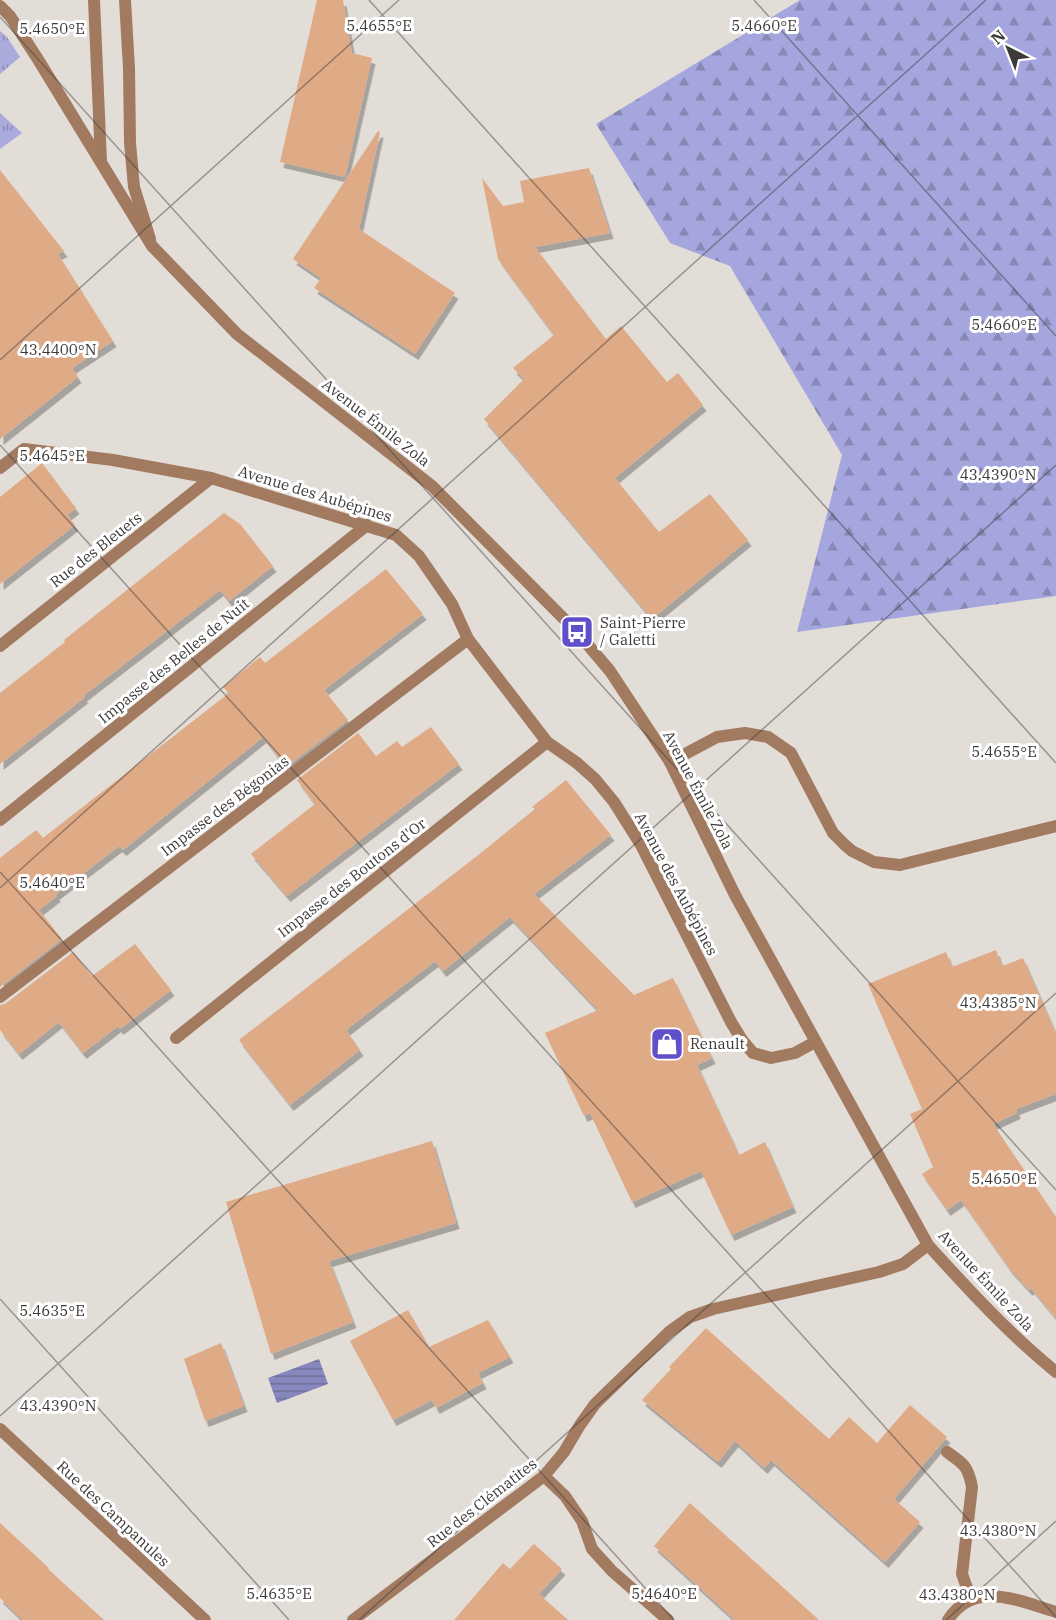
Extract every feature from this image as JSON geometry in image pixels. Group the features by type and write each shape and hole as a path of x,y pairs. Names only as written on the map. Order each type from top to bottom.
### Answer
{"street":[{"name":"Avenue Émile Zola","path":"94,0 101,163"},
{"path":"125,0 130,143 134,187 152,246"},
{"name":"Avenue Émile Zola","path":"0,6 10,16 39,61 152,246 237,334 432,486 577,632 610,670 670,762 735,895 928,1245 1005,1326 1056,1372"},
{"name":"Avenue des Aubépines","path":"0,468 24,449 113,460 211,478 396,535 419,556 452,604 468,639 547,742 595,779 614,802 641,845 742,1040 753,1053 771,1058 795,1053 815,1042"},
{"name":"Rue des Bleuets","path":"0,646 211,478"},
{"name":"Impasse des Belles de Nuit","path":"0,820 367,525"},
{"name":"Impasse des Bégonias","path":"0,997 468,639"},
{"path":"670,762 717,737 745,733 768,737 791,753 832,833 852,851 874,862 900,865 1056,826"},
{"name":"Impasse des Boutons d'Or","path":"176,1038 547,742"},
{"name":"Rue des Clématites","path":"354,1620 544,1476 564,1452 595,1404 669,1332 690,1317 713,1309 879,1272 903,1264 928,1245"},
{"name":"Rue des Campanules","path":"0,1430 205,1620"},
{"path":"947,1452 963,1463 972,1487 962,1574 971,1599"},
{"path":"544,1476 565,1496 582,1521 592,1550 612,1571 668,1620"},
{"path":"948,1620 955,1610 971,1599 1000,1595 1056,1612"}],"green space":[{"path":"800,0 1056,0 1056,596 797,632 842,455 730,266 670,243 596,124"},
{"path":"0,31 7,37 20,57 0,74"},
{"path":"0,113 22,133 0,149"}],"shaded area":[{"path":"319,1359 328,1384 277,1403 268,1378"}],"building":[{"path":"317,0 343,0 352,53 372,58 345,177 280,162"},
{"path":"378,131 380,132 359,229 455,293 415,354 314,288 321,278 293,259"},
{"path":"589,168 610,233 535,247 606,339 621,326 667,382 678,373 703,405 615,478 659,532 710,494 748,540 652,619 484,419 524,379 513,368 554,335 498,259 482,178 503,206 524,202 520,181"},
{"path":"0,170 64,251 58,254 113,341 72,368 78,377 0,439"},
{"path":"42,463 76,508 67,515 75,525 0,584 0,497"},
{"path":"224,513 240,524 273,566 229,601 220,590 83,696 85,697 0,764 0,693"},
{"path":"386,569 423,614 324,690 348,720 286,767 263,737 123,850 119,846 56,894 57,896 39,910 62,939 0,987 0,858 36,830 43,838 229,693 223,687 260,657 265,663"},
{"path":"431,727 459,764 287,896 251,854 315,804 297,780 358,733 376,756 397,741 402,747"},
{"path":"566,780 611,835 534,894 634,995 673,978 712,1058 697,1065 739,1155 765,1142 793,1207 731,1235 701,1171 632,1202 590,1113 584,1116 545,1033 598,1010 510,917 443,971 435,961 346,1030 360,1050 290,1105 239,1040 477,856 535,809 532,807"},
{"path":"135,944 171,990 120,1029 118,1026 83,1053 59,1022 19,1054 0,1030 0,1005 5,1004 73,952 92,976"},
{"path":"996,950 1002,966 1023,958 1056,1034 1056,1094 1016,1109 1017,1113 993,1124 1056,1217 1056,1318 1031,1288 1029,1290 1009,1268 961,1200 947,1210 922,1174 933,1167 910,1114 922,1109 868,984 946,952 952,967"},
{"path":"432,1141 456,1223 329,1261 353,1322 271,1354 226,1202"},
{"path":"408,1310 429,1347 488,1320 510,1357 478,1373 483,1383 436,1408 432,1400 393,1420 350,1341"},
{"path":"706,1328 829,1439 849,1417 877,1443 910,1405 947,1437 894,1499 920,1522 885,1562 771,1460 764,1468 735,1441 718,1462 642,1400"},
{"path":"221,1343 244,1406 205,1421 184,1359"},
{"path":"690,1503 819,1620 735,1620 654,1546"},
{"path":"0,1523 104,1620 23,1620 0,1598"},
{"path":"534,1544 562,1569 539,1594 568,1620 454,1620 503,1563 510,1569"}],"place":[{"name":"Saint-Pierre / Galetti","path":"577,632"},
{"name":"Renault","path":"667,1044"}]}
